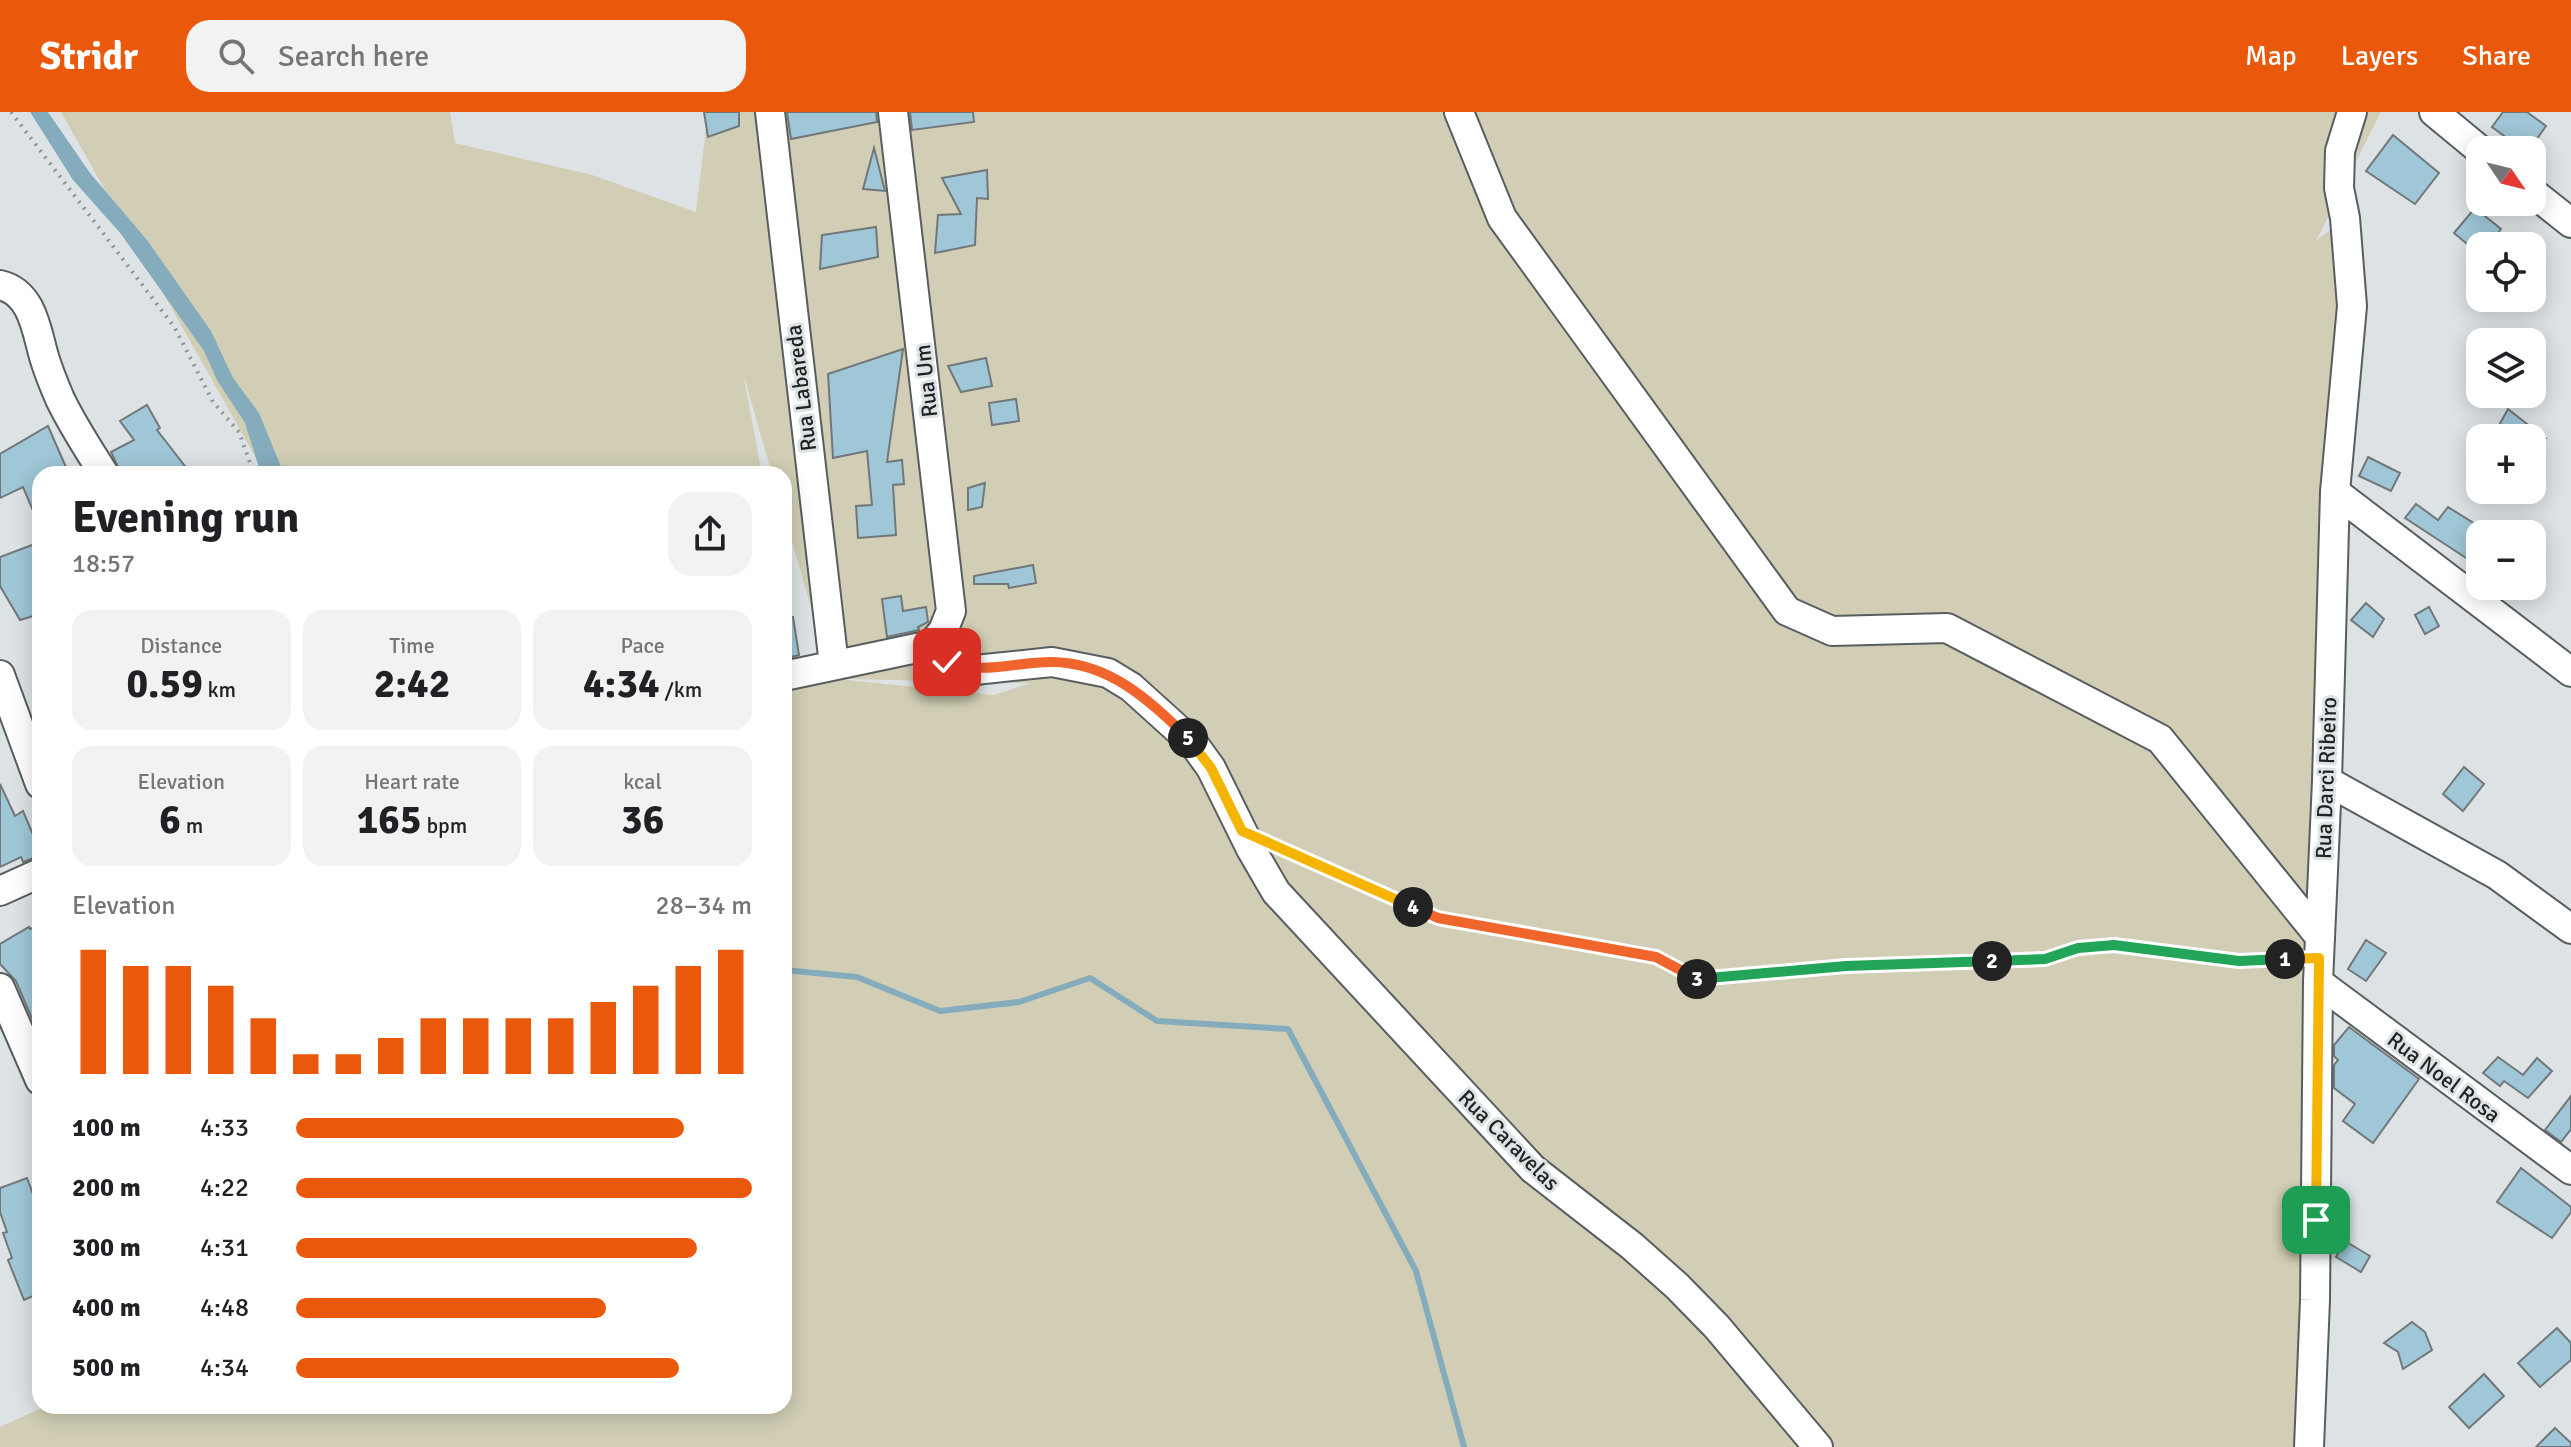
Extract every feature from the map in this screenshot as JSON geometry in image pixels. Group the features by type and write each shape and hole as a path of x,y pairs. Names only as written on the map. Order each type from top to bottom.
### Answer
{"street":[{"name":"Rua Labareda","path":"770,112 834,665"},
{"name":"Rua Um","path":"893,112 951,611 943,631 931,645"},
{"name":"Rua Noel Rosa","path":"1459,112 1502,218 1787,611 1832,631 1947,628 2160,739 2319,959 2571,1170"},
{"name":"Rua Darci Ribeiro","path":"2309,1447 2315,1300 2319,959 2335,492 2352,306 2348,243 2339,188 2340,151 2352,112"},
{"path":"2434,112 2466,138"},
{"path":"2546,203 2571,223"},
{"path":"0,285 11,288 30,309 40,333 43,354 66,411 99,466"},
{"path":"2335,492 2571,672"},
{"path":"792,674 931,645"},
{"name":"Rua Caravelas","path":"931,645 947,662 975,670 1052,662 1108,673 1131,687 1193,743 1211,768 1276,892 1533,1169 1632,1246 1677,1286 1717,1327 1818,1447"},
{"path":"0,675 32,762"},
{"path":"2327,781 2497,875 2571,929"},
{"path":"0,891 32,877"},
{"path":"0,988 32,1062"}],"path":[{"path":"11,112 175,328 213,402 239,432 251,466"},
{"path":"1247,840 1438,918 1656,957 1695,979 1846,966 2045,959 2078,948 2114,945 2239,961 2319,959"}],"shaded area":[{"path":"61,112 450,112 455,143 592,175 696,212 708,112 2381,112 2316,241 2345,218 2300,1287 2309,1447 0,1447 0,1427 32,1412 792,1414 792,622 800,662 831,677 792,542 792,466 770,466 743,373 760,466 260,466","holes":["847,679 1031,683 994,695 846,680"]}],"water":[{"path":"30,112 48,112 90,173 147,240 211,331 233,378 259,413 281,466 258,466 245,423 217,380 204,351 121,234 73,180"}],"building":[{"path":"704,112 739,112 739,126 708,137"},
{"path":"787,112 876,112 877,122 791,139"},
{"path":"910,112 973,112 974,122 912,130"},
{"path":"2503,112 2527,112 2546,126 2539,136 2504,136 2492,127"},
{"path":"2393,135 2439,173 2415,204 2366,171"},
{"path":"874,148 885,191 863,189"},
{"path":"987,170 988,199 977,198 975,245 935,253 938,215 961,214 942,178"},
{"path":"2468,216 2485,216 2501,229 2499,232 2466,232 2466,243 2454,233"},
{"path":"876,227 878,257 820,269 822,235"},
{"path":"903,349 887,462 902,460 904,484 893,485 896,535 858,538 856,506 872,505 867,451 833,458 828,374"},
{"path":"986,358 992,386 961,392 948,366"},
{"path":"1016,399 1019,421 992,425 989,403"},
{"path":"147,405 160,428 157,430 185,466 117,466 111,452 134,440 120,421"},
{"path":"2508,409 2527,424 2500,424"},
{"path":"48,426 66,466 32,466 32,508 23,487 0,498 0,454"},
{"path":"2368,457 2400,473 2391,491 2359,476"},
{"path":"985,483 982,507 968,510 968,488"},
{"path":"2416,504 2438,520 2448,507 2469,520 2466,520 2466,558 2405,518"},
{"path":"32,545 32,616 20,620 0,586 0,557"},
{"path":"1033,565 1036,583 1009,588 1008,584 974,584 974,576"},
{"path":"901,596 903,611 926,607 928,622 918,627 919,630 887,637 882,599"},
{"path":"2366,603 2384,619 2373,637 2351,620"},
{"path":"2429,607 2439,626 2425,634 2415,615"},
{"path":"792,617 799,655 792,657"},
{"path":"2464,767 2484,784 2463,811 2443,794"},
{"path":"0,784 15,816 23,811 32,832 32,859 23,862 21,857 0,867"},
{"path":"30,929 32,1019 16,981 0,964 0,944"},
{"path":"2366,940 2386,953 2366,981 2348,969"},
{"path":"2349,1027 2419,1079 2373,1143 2343,1121 2355,1104 2334,1088 2334,1065 2338,1060 2334,1056 2334,1045"},
{"path":"2498,1057 2523,1075 2537,1058 2552,1071 2528,1098 2504,1081 2500,1086 2483,1073"},
{"path":"2571,1096 2571,1129 2561,1142 2545,1130"},
{"path":"2521,1168 2571,1207 2571,1212 2552,1238 2497,1202"},
{"path":"27,1178 32,1191 32,1296 24,1300 8,1260 12,1258 3,1233 7,1232 0,1212 0,1188"},
{"path":"2345,1241 2370,1256 2361,1272 2336,1257"},
{"path":"2412,1322 2425,1332 2432,1350 2403,1369 2398,1352 2384,1343"},
{"path":"2557,1328 2571,1343 2571,1360 2540,1387 2518,1363"},
{"path":"2484,1374 2504,1396 2469,1428 2449,1407"},
{"path":"2555,1428 2571,1443 2571,1447 2536,1447"}],"waterway":[{"path":"792,971 857,977 940,1011 1019,1002 1090,978 1157,1021 1288,1029 1416,1271 1464,1447"}],"route":[{"path":"947,662 975,670 1052,662 1108,673 1131,687 1193,743 1211,768 1242,831 1438,918 1656,957 1695,979 1846,966 2045,959 2078,948 2114,945 2239,961 2319,958 2316,1220"}]}
